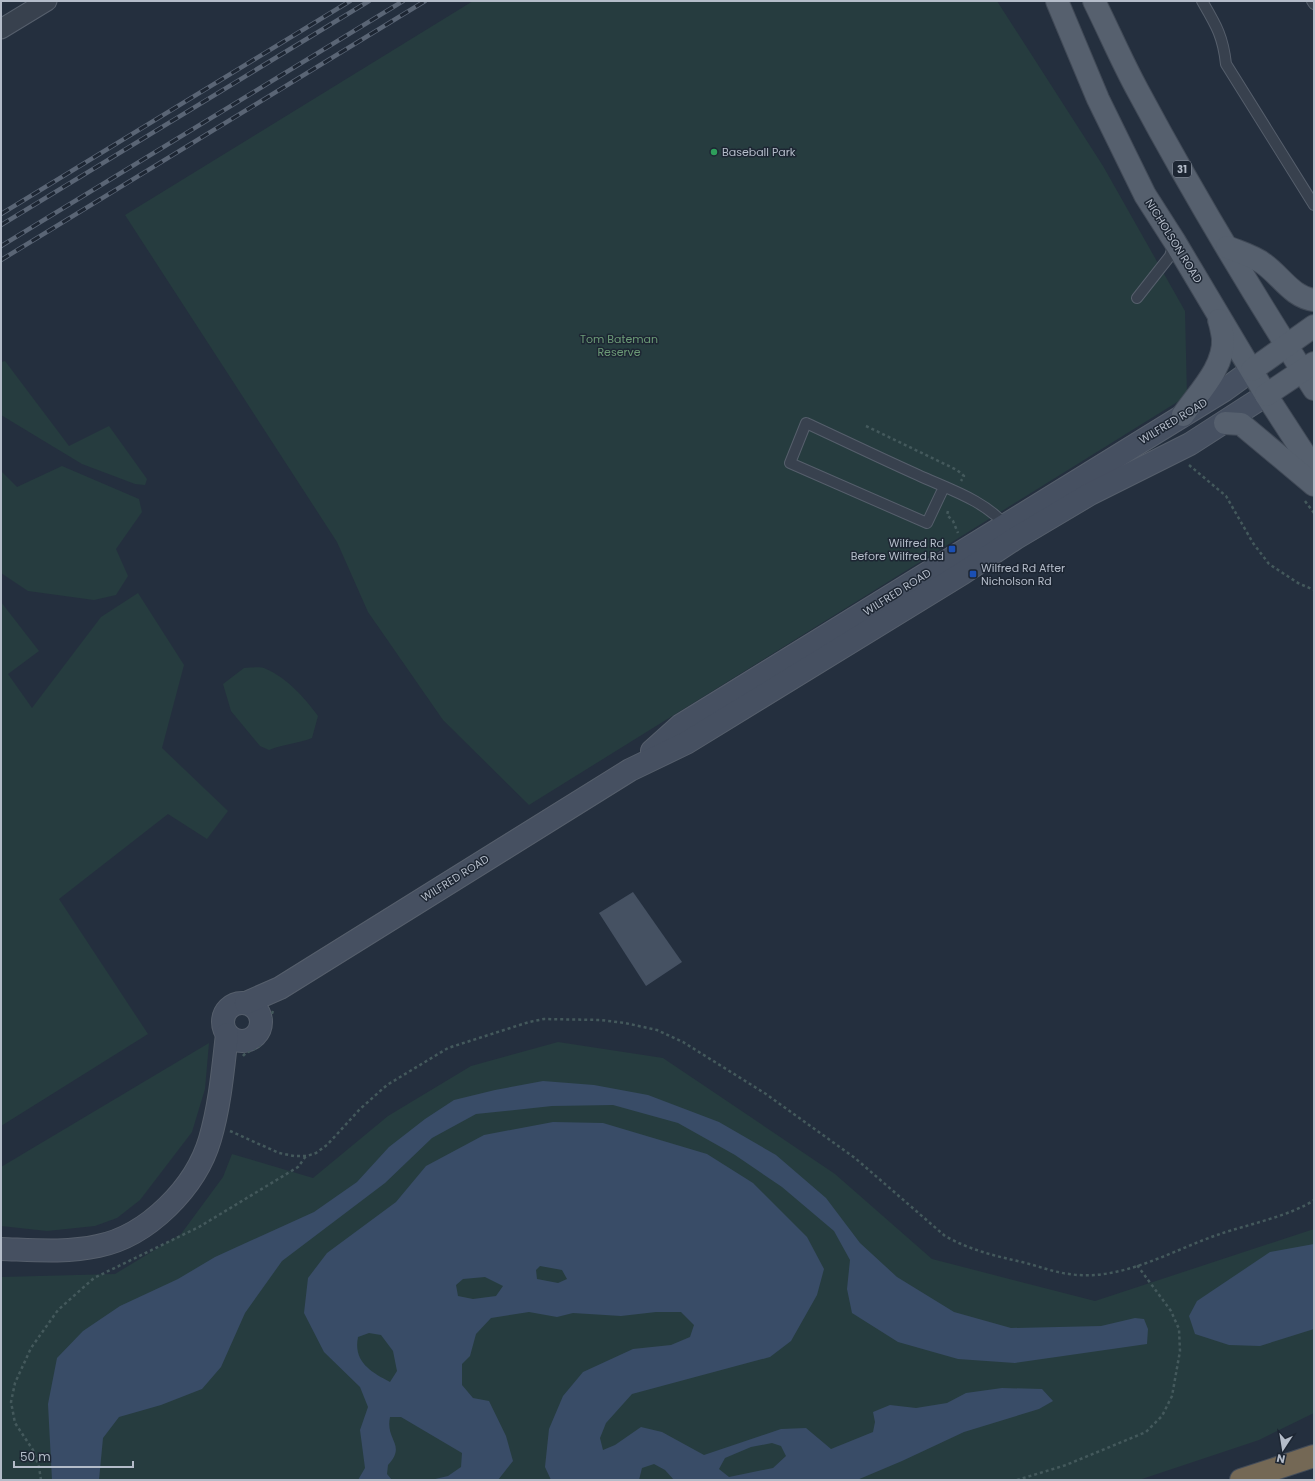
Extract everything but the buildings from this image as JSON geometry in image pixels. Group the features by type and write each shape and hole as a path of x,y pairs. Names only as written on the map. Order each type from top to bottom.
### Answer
{"highway":[{"path":"1241,1480 1314,1456"}],"main road":[{"name":"NICHOLSON ROAD","path":"1057,1 1098,99 1145,195 1175,242 1266,395 1314,469"},
{"name":"31","path":"1094,1 1141,96 1227,247 1286,345 1308,366 1314,389"},
{"path":"1227,247 1264,264 1288,286 1306,299 1314,300"},
{"path":"1183,415 1215,369 1222,351 1223,339 1218,315"},
{"path":"1252,370 1314,326"},
{"path":"1266,395 1308,366"},
{"name":"WILFRED ROAD","path":"232,1052 223,1025 225,1012 233,1005 265,1003 630,770 686,743 963,572 1011,531 1252,370"},
{"name":"WILFRED ROAD","path":"1011,531 1090,494 1190,444 1225,423 1266,395"},
{"path":"1225,423 1241,424 1314,485"},
{"path":"1,1249 63,1250 98,1246 120,1240 153,1219 168,1207 194,1174 210,1141 232,1052 253,1038 257,1033 265,1003"}],"street":[{"path":"1,29 47,1"}],"lane":[{"path":"1202,1 1219,29 1224,46 1226,64 1314,205"},
{"path":"1137,298 1170,256 1175,242"},
{"path":"944,487 927,523 790,462 806,423 975,501 1011,531"}],"path":[{"path":"866,426 957,470 964,476 960,484"},
{"path":"1186,462 1199,475 1226,496 1253,543 1268,564 1298,583 1314,590"},
{"path":"951,505 947,515 953,521 960,536"},
{"path":"232,1052 247,1052 258,1047 266,1037 265,1003"},
{"path":"228,1130 279,1153 294,1156 306,1156 316,1153 327,1145 360,1109 387,1085 448,1048 529,1022 544,1019 600,1020 625,1023 657,1030 684,1042 766,1094 855,1158 930,1224 960,1244 981,1253 1070,1274 1102,1274 1118,1272 1216,1235 1297,1209 1314,1200"},
{"path":"41,1480 39,1467 33,1450 15,1423 11,1402 15,1383 31,1348 58,1310 94,1278 199,1227 298,1167 306,1156"},
{"path":"1017,1480 1066,1465 1146,1432 1162,1416 1172,1396 1180,1351 1179,1329 1171,1311 1137,1265"}],"green space":[{"name":"Tom Bateman Reserve","path":"473,1 997,1 1103,166 1185,311 1187,396 529,805 443,720 368,612 337,542 125,215"},
{"path":"5,361 69,446 109,426 147,479 145,485 135,484 82,464 1,415 1,362"},
{"path":"62,466 139,499 142,512 116,549 128,576 116,595 94,600 28,591 1,573 1,471 17,487"},
{"path":"138,593 184,665 162,748 228,811 207,839 168,814 59,899 148,1034 1,1126 1,602 39,651 8,674 32,708 101,617"},
{"path":"244,668 264,668 274,673 288,683 307,702 318,716 312,738 269,750 260,746 231,711 223,684"},
{"path":"558,1042 663,1058 835,1174 932,1259 1095,1301 1314,1229 1314,1413 1259,1440 1139,1480 1,1480 1,1277 115,1274 181,1234 223,1177 232,1154 313,1178 388,1116 471,1066"},
{"path":"209,1043 205,1089 192,1132 140,1200 117,1218 95,1226 47,1231 1,1226 1,1167"}],"water":[{"path":"543,1081 594,1085 648,1095 719,1122 776,1155 826,1198 860,1243 897,1277 954,1312 1011,1328 1101,1326 1135,1318 1144,1319 1148,1329 1147,1344 1015,1363 958,1359 898,1342 852,1313 847,1289 850,1260 834,1231 782,1187 735,1155 678,1123 613,1105 552,1106 476,1114 432,1138 385,1183 282,1261 245,1313 221,1367 202,1389 161,1405 119,1417 103,1438 99,1480 52,1480 48,1404 57,1358 83,1331 120,1306 178,1279 215,1257 314,1212 357,1182 389,1147 425,1119 454,1100 495,1090"},
{"path":"553,1122 603,1123 707,1154 753,1183 807,1237 824,1269 817,1295 791,1341 770,1357 632,1394 606,1423 600,1438 603,1450 615,1445 641,1427 662,1432 704,1455 781,1429 806,1428 831,1449 873,1432 875,1422 873,1412 890,1405 916,1408 947,1403 966,1393 1002,1388 1042,1389 1053,1401 1039,1409 964,1432 857,1480 674,1480 665,1470 654,1464 642,1468 639,1480 551,1480 545,1467 549,1429 563,1396 583,1372 633,1349 671,1345 690,1337 694,1325 681,1312 656,1312 621,1316 573,1313 557,1317 529,1312 491,1318 476,1334 470,1356 462,1364 462,1385 473,1398 489,1401 506,1436 513,1461 498,1480 431,1480 448,1476 461,1467 462,1453 401,1417 390,1417 390,1432 396,1447 396,1452 388,1465 387,1474 392,1480 358,1480 365,1468 360,1430 368,1407 360,1387 324,1352 304,1313 308,1278 327,1253 396,1202 426,1166 484,1135","holes":["540,1266 562,1270 567,1279 558,1283 537,1279 536,1270","485,1277 503,1286 496,1296 473,1299 458,1296 456,1285 463,1279","369,1333 381,1335 393,1351 397,1371 390,1382 370,1370 361,1360 357,1346 358,1337","772,1443 781,1446 786,1456 773,1468 729,1477 719,1469 725,1458 751,1447"]},
{"path":"1314,1244 1314,1329 1260,1346 1229,1345 1195,1334 1189,1316 1197,1301 1270,1252"}],"railway":[{"path":"1,214 350,1"},
{"path":"1,225 369,1"},
{"path":"1,246 403,1"},
{"path":"1,260 425,1"}],"place":[{"name":"Baseball Park","path":"714,152"},
{"name":"Wilfred Rd Before Wilfred Rd","path":"952,549"},
{"name":"Wilfred Rd After Nicholson Rd","path":"973,574"}]}
